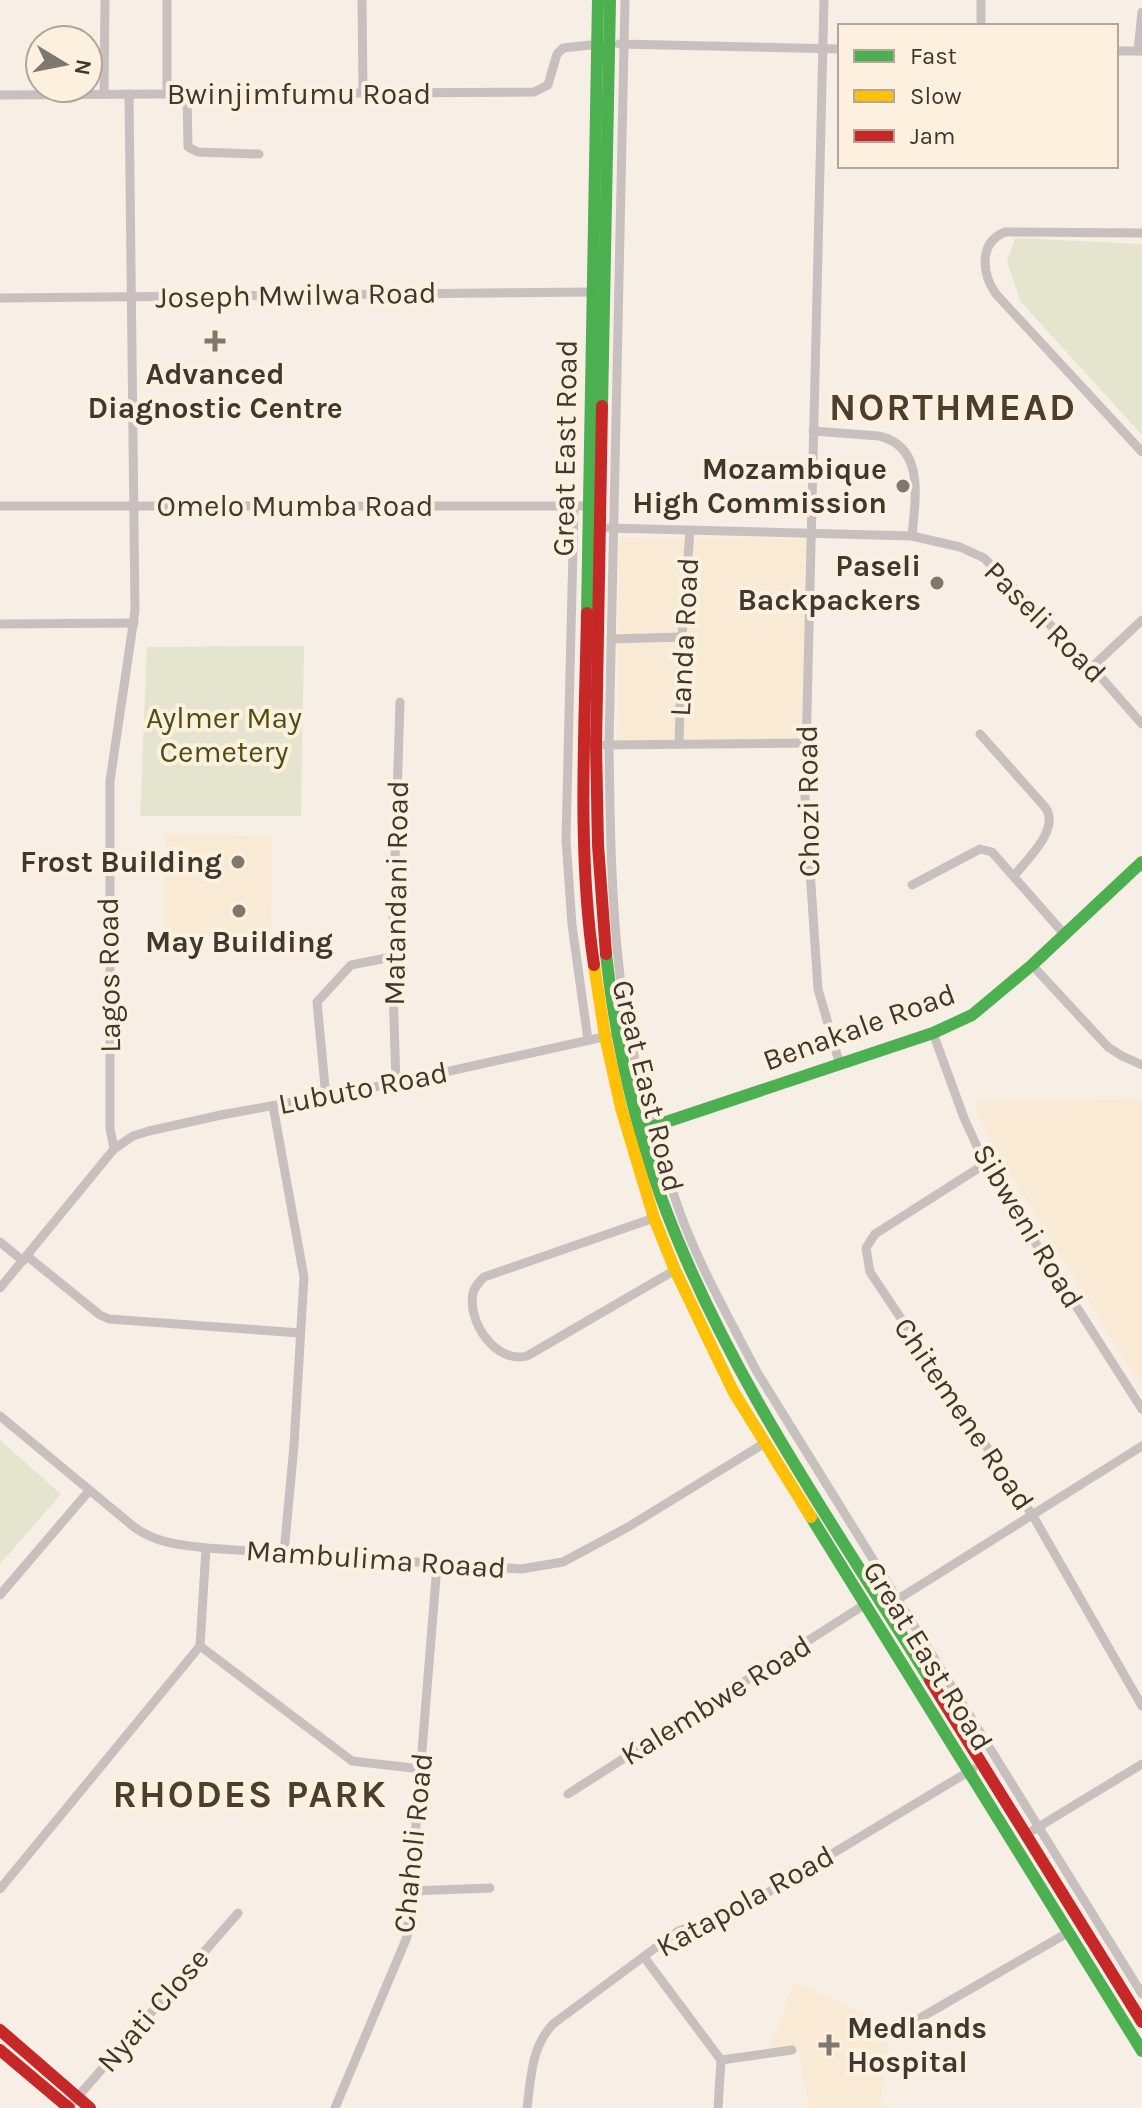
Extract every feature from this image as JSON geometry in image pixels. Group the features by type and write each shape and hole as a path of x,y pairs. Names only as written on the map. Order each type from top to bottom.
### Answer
{"main road":[{"name":"Great East Road","path":"598,0 603,44 607,528 605,616 587,915 621,1108 654,1218 675,1270 733,1391 763,1444 1142,2051"},
{"name":"Great East Road","path":"597,745 591,506 592,292 603,44 610,0"},
{"name":"Benakale Road","path":"646,1129 933,1033 968,1018 1032,965 1142,862"},
{"name":"Great East Road","path":"610,1036 646,1129 667,1217 743,1377 1142,2022"},
{"path":"0,2030 71,2104"},
{"path":"0,2050 71,2104 90,2108"}],"street":[{"path":"104,94 105,0"},
{"path":"167,0 167,94"},
{"path":"362,0 363,93"},
{"path":"607,528 625,0"},
{"name":"Chozi Road","path":"824,0 806,743 809,875 817,977 822,1009 840,1065"},
{"path":"981,0 981,24"},
{"path":"1118,51 1140,51 1142,12"},
{"path":"603,44 838,49"},
{"name":"Bwinjimfumu Road","path":"104,94 540,91 548,85 557,54 569,45 603,44"},
{"name":"Lagos Road","path":"114,1149 110,1128 110,786 112,755 134,623 129,94"},
{"path":"187,94 188,147 198,152 259,154"},
{"name":"Bwinjimfumu Road","path":"0,95 24,95"},
{"path":"1142,233 1005,232 991,241 985,259 987,277 996,294 1142,452"},
{"name":"Joseph Mwilwa Road","path":"0,298 592,292"},
{"path":"813,431 889,438 904,450 916,475 912,536"},
{"name":"Omelo Mumba Road","path":"0,506 591,506"},
{"path":"574,506 566,840 572,925 588,1040"},
{"name":"Paseli Road","path":"607,528 912,536 960,547 984,558 1092,667 1142,724"},
{"name":"Landa Road","path":"679,744 682,637 690,531"},
{"path":"605,616 611,639 597,745 611,846 621,978 646,1129 720,1300 757,1372 1142,1994"},
{"path":"1092,667 1142,620"},
{"path":"0,624 134,623"},
{"path":"611,639 682,637"},
{"name":"Matandani Road","path":"396,1083 392,957 400,702"},
{"path":"980,734 1045,807 1051,818 1049,830 1014,876"},
{"path":"597,745 806,743"},
{"path":"912,885 980,849 992,852 1065,935"},
{"path":"326,1097 317,1002 351,965 392,957"},
{"path":"1032,965 1108,1047 1142,1065"},
{"name":"Sibweni Road","path":"933,1033 964,1118 985,1164 1142,1409"},
{"name":"Lubuto Road","path":"114,1149 133,1136 149,1131 396,1083 610,1036"},
{"path":"273,1106 302,1265 284,1553"},
{"path":"0,1288 114,1149"},
{"name":"Chitemene Road","path":"985,1164 875,1234 866,1248 870,1272 1033,1516 1142,1706"},
{"path":"654,1218 484,1277 473,1295 473,1306 482,1333 507,1357 518,1359 675,1270"},
{"path":"0,1242 109,1319 300,1333"},
{"name":"Mambulima Roaad","path":"0,1416 88,1492 145,1534 170,1543 521,1569 563,1562 628,1527 763,1444"},
{"path":"884,1608 1142,1446"},
{"path":"0,1595 88,1492"},
{"path":"0,1889 200,1646 206,1548"},
{"name":"Chaholi Road","path":"335,2108 407,1937 437,1565"},
{"name":"Kalembwe Road","path":"568,1794 864,1605"},
{"path":"200,1646 352,1761 421,1769"},
{"name":"Katapola Road","path":"527,2108 536,2050 553,2024 678,1931 737,1911 983,1763"},
{"path":"1027,1834 1142,1764"},
{"path":"411,1891 490,1888"},
{"name":"Nyati Close","path":"71,2104 238,1913"},
{"path":"891,2032 1069,1932"},
{"path":"644,1957 721,2060 718,2108"},
{"path":"721,2060 792,2050"}],"shaded area":[{"path":"619,537 813,539 811,742 617,740"},
{"path":"166,834 273,836 271,936 164,934"},
{"path":"1142,1099 1142,1388 992,1144 972,1101"},
{"name":"Medlands Hospital","path":"794,1982 876,2019 889,2049 882,2108 809,2108 798,2047 773,2049 771,2045"}],"green space":[{"path":"1015,238 1142,244 1142,435 1021,302 1007,262"},
{"name":"Aylmer May Cemetery","path":"304,646 301,816 140,816 147,647"},
{"path":"0,1440 61,1494 0,1564"}],"traffic: fast":[{"path":"587,613 598,0"},
{"path":"602,406 610,0"},
{"path":"639,1131 933,1033 972,1015 1032,965 1142,862"},
{"path":"606,954 614,1016 634,1107 661,1197 687,1261 748,1385 930,1680"},
{"path":"811,1517 1142,2051"}],"traffic: slow":[{"path":"594,965 621,1108 654,1218 675,1270 733,1391 811,1517"}],"traffic: jam":[{"path":"602,406 596,746 598,845 606,954"},
{"path":"587,613 584,834 594,965"},
{"path":"930,1680 1142,2022"},
{"path":"0,2030 90,2108"},
{"path":"0,2050 69,2108"}],"place":[{"name":"Advanced Diagnostic Centre","path":"215,341"},
{"name":"Mozambique High Commission","path":"903,486"},
{"name":"Paseli Backpackers","path":"937,583"},
{"name":"Frost Building","path":"238,862"},
{"name":"May Building","path":"239,911"},
{"name":"Medlands Hospital","path":"829,2045"}],"district":[{"name":"NORTHMEAD","path":"953,407"},
{"name":"RHODES PARK","path":"250,1794"}]}
